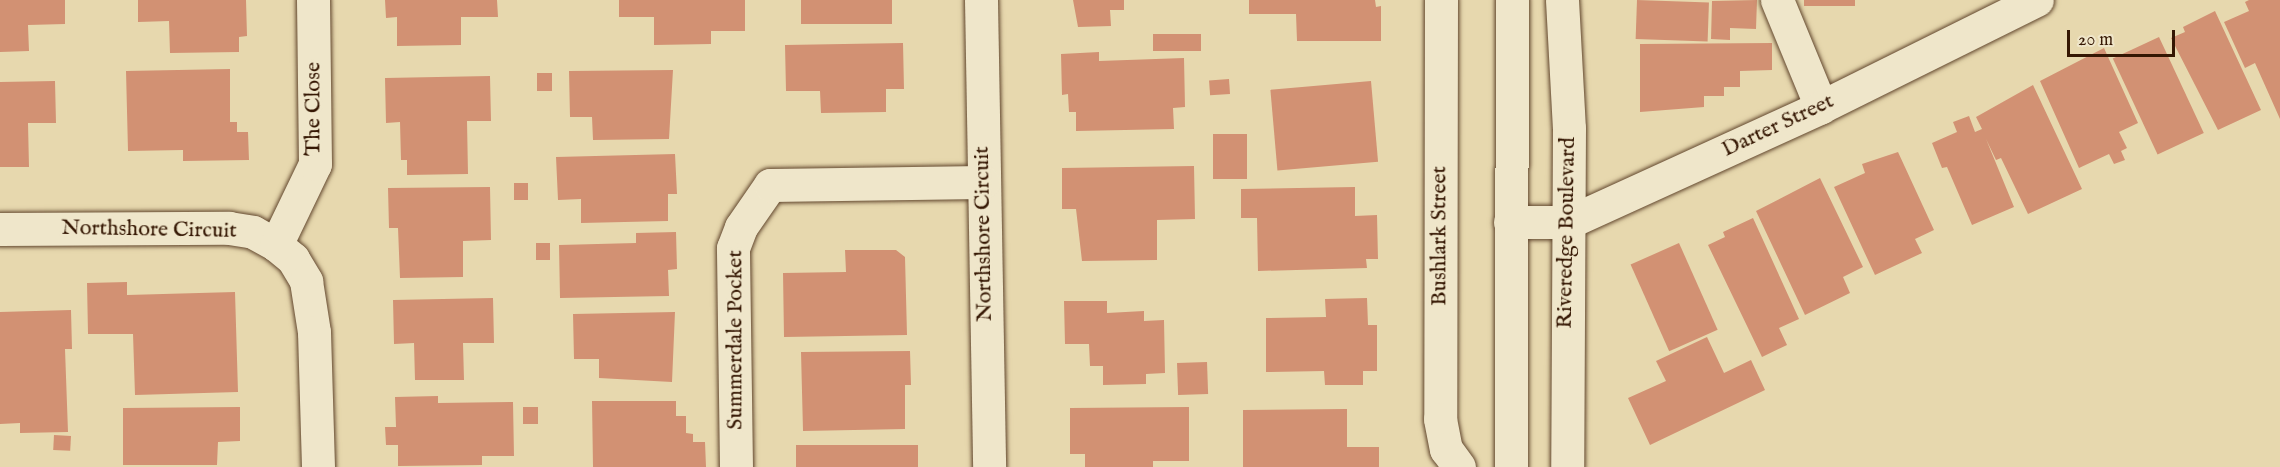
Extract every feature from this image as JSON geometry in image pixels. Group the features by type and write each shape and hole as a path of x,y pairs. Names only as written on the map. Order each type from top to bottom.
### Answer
{"street":[{"name":"The Close","path":"276,245 315,164 313,0"},
{"name":"Northshore Circuit","path":"981,0 989,467"},
{"name":"Bushlark Street","path":"1441,0 1440,419 1446,449 1459,467"},
{"path":"1511,467 1512,0"},
{"name":"Riveredge Boulevard","path":"1562,0 1569,222 1567,467"},
{"path":"1777,0 1821,106"},
{"name":"Darter Street","path":"1510,222 1569,222 1821,106 2037,0"},
{"name":"Summerdale Pocket","path":"736,467 733,248 741,226 770,185 983,182"},
{"name":"Northshore Circuit","path":"0,229 229,228 253,232 276,245 293,259 306,281 314,332 318,467"}],"building":[{"path":"0,0 65,0 65,24 28,25 29,51 0,52"},
{"path":"138,0 246,0 247,36 239,37 239,52 170,53 169,21 138,22"},
{"path":"385,0 497,0 498,17 461,17 461,45 397,46 397,17 386,18"},
{"path":"619,0 745,0 745,31 711,31 711,44 654,45 654,17 619,17"},
{"path":"801,0 892,0 892,24 801,24"},
{"path":"1073,0 1124,0 1124,10 1110,10 1111,26 1078,27"},
{"path":"1249,0 1375,0 1376,7 1381,6 1381,41 1297,41 1296,14 1249,14"},
{"path":"1637,0 1709,3 1708,41 1636,39"},
{"path":"1757,0 1756,29 1730,28 1730,40 1711,39 1712,1"},
{"path":"1804,0 1855,0 1855,6 1804,6"},
{"path":"2280,0 2280,119 2255,63 2245,68 2224,22 2249,11 2245,2"},
{"path":"2215,11 2261,110 2218,130 2171,38 2185,32 2183,27"},
{"path":"1153,34 1201,34 1201,51 1153,51"},
{"path":"2159,37 2204,133 2158,155 2113,59"},
{"path":"903,43 904,89 886,89 886,112 821,113 820,91 786,91 785,45"},
{"path":"1772,43 1772,70 1740,71 1740,87 1724,87 1724,96 1704,96 1704,107 1640,112 1640,44"},
{"path":"2104,48 2138,123 2119,132 2127,148 2121,151 2125,160 2114,164 2109,154 2079,168 2040,81"},
{"path":"1099,52 1099,61 1184,58 1185,107 1173,108 1174,129 1076,131 1076,112 1069,112 1068,94 1062,95 1061,54"},
{"path":"230,69 230,122 237,122 237,132 248,132 249,160 183,161 183,150 128,151 126,71"},
{"path":"673,70 669,139 593,140 592,117 570,117 569,71"},
{"path":"537,73 552,73 552,91 537,91"},
{"path":"490,76 491,121 467,121 468,174 407,175 407,160 401,160 400,122 386,123 385,78"},
{"path":"1229,79 1230,94 1210,95 1209,80"},
{"path":"55,81 56,123 28,123 29,167 0,167 0,82"},
{"path":"1371,81 1378,162 1277,170 1270,90"},
{"path":"2033,85 2082,189 2028,214 2001,158 1996,160 1986,139 2014,207 1972,225 1947,167 1942,168 1932,143 1957,132 1953,122 1969,116 1975,132 1982,129 1976,117"},
{"path":"1213,134 1247,134 1247,179 1213,179"},
{"path":"1898,152 1934,230 1915,239 1922,253 1875,275 1834,187 1865,173 1862,164"},
{"path":"675,154 677,194 668,194 668,221 581,223 581,199 558,200 556,157"},
{"path":"1194,166 1195,219 1157,220 1157,260 1082,261 1076,209 1062,209 1062,168"},
{"path":"1820,178 1863,267 1843,277 1850,293 1805,315 1756,211"},
{"path":"514,183 528,183 528,200 514,200"},
{"path":"490,187 491,240 463,241 463,277 400,278 398,228 389,228 388,188"},
{"path":"1355,187 1355,216 1377,215 1378,259 1366,259 1367,268 1258,271 1257,218 1241,218 1241,189"},
{"path":"1753,218 1799,319 1779,328 1787,345 1762,357 1708,245 1725,237 1723,232"},
{"path":"676,232 677,269 668,270 669,296 560,298 559,245 636,243 636,233"},
{"path":"536,243 550,243 550,260 536,260"},
{"path":"1679,243 1718,330 1669,351 1631,265"},
{"path":"845,250 896,250 905,257 907,335 784,337 783,273 846,272"},
{"path":"127,282 127,295 235,292 238,392 135,395 133,334 88,334 87,283"},
{"path":"493,298 494,343 463,343 464,380 415,380 414,343 394,344 393,300"},
{"path":"1367,298 1368,325 1377,325 1377,371 1363,371 1363,385 1325,385 1324,371 1266,372 1266,318 1326,317 1325,299"},
{"path":"1064,301 1107,301 1107,313 1144,311 1144,321 1164,320 1165,373 1146,374 1146,384 1103,385 1103,366 1090,366 1089,344 1065,344"},
{"path":"71,310 72,349 65,349 68,432 20,433 20,423 0,424 0,312"},
{"path":"675,312 672,382 599,378 599,359 574,359 573,314"},
{"path":"1707,337 1724,373 1751,360 1765,390 1650,445 1628,398 1666,381 1656,361"},
{"path":"910,351 911,385 905,385 905,429 803,431 801,352"},
{"path":"1207,362 1208,394 1178,395 1177,363"},
{"path":"438,396 438,403 513,402 514,456 482,456 482,465 398,466 398,445 386,445 385,427 396,427 395,397"},
{"path":"592,401 676,401 676,416 686,416 686,433 693,434 693,442 705,442 706,467 593,467"},
{"path":"240,407 240,441 218,442 217,465 123,465 123,408"},
{"path":"523,407 538,407 538,424 523,424"},
{"path":"1189,407 1189,461 1153,461 1153,467 1085,467 1085,454 1070,454 1070,408"},
{"path":"1347,409 1347,447 1379,447 1379,467 1243,467 1243,410"},
{"path":"54,435 71,436 70,451 53,450"},
{"path":"796,445 918,445 918,467 796,467"}]}
